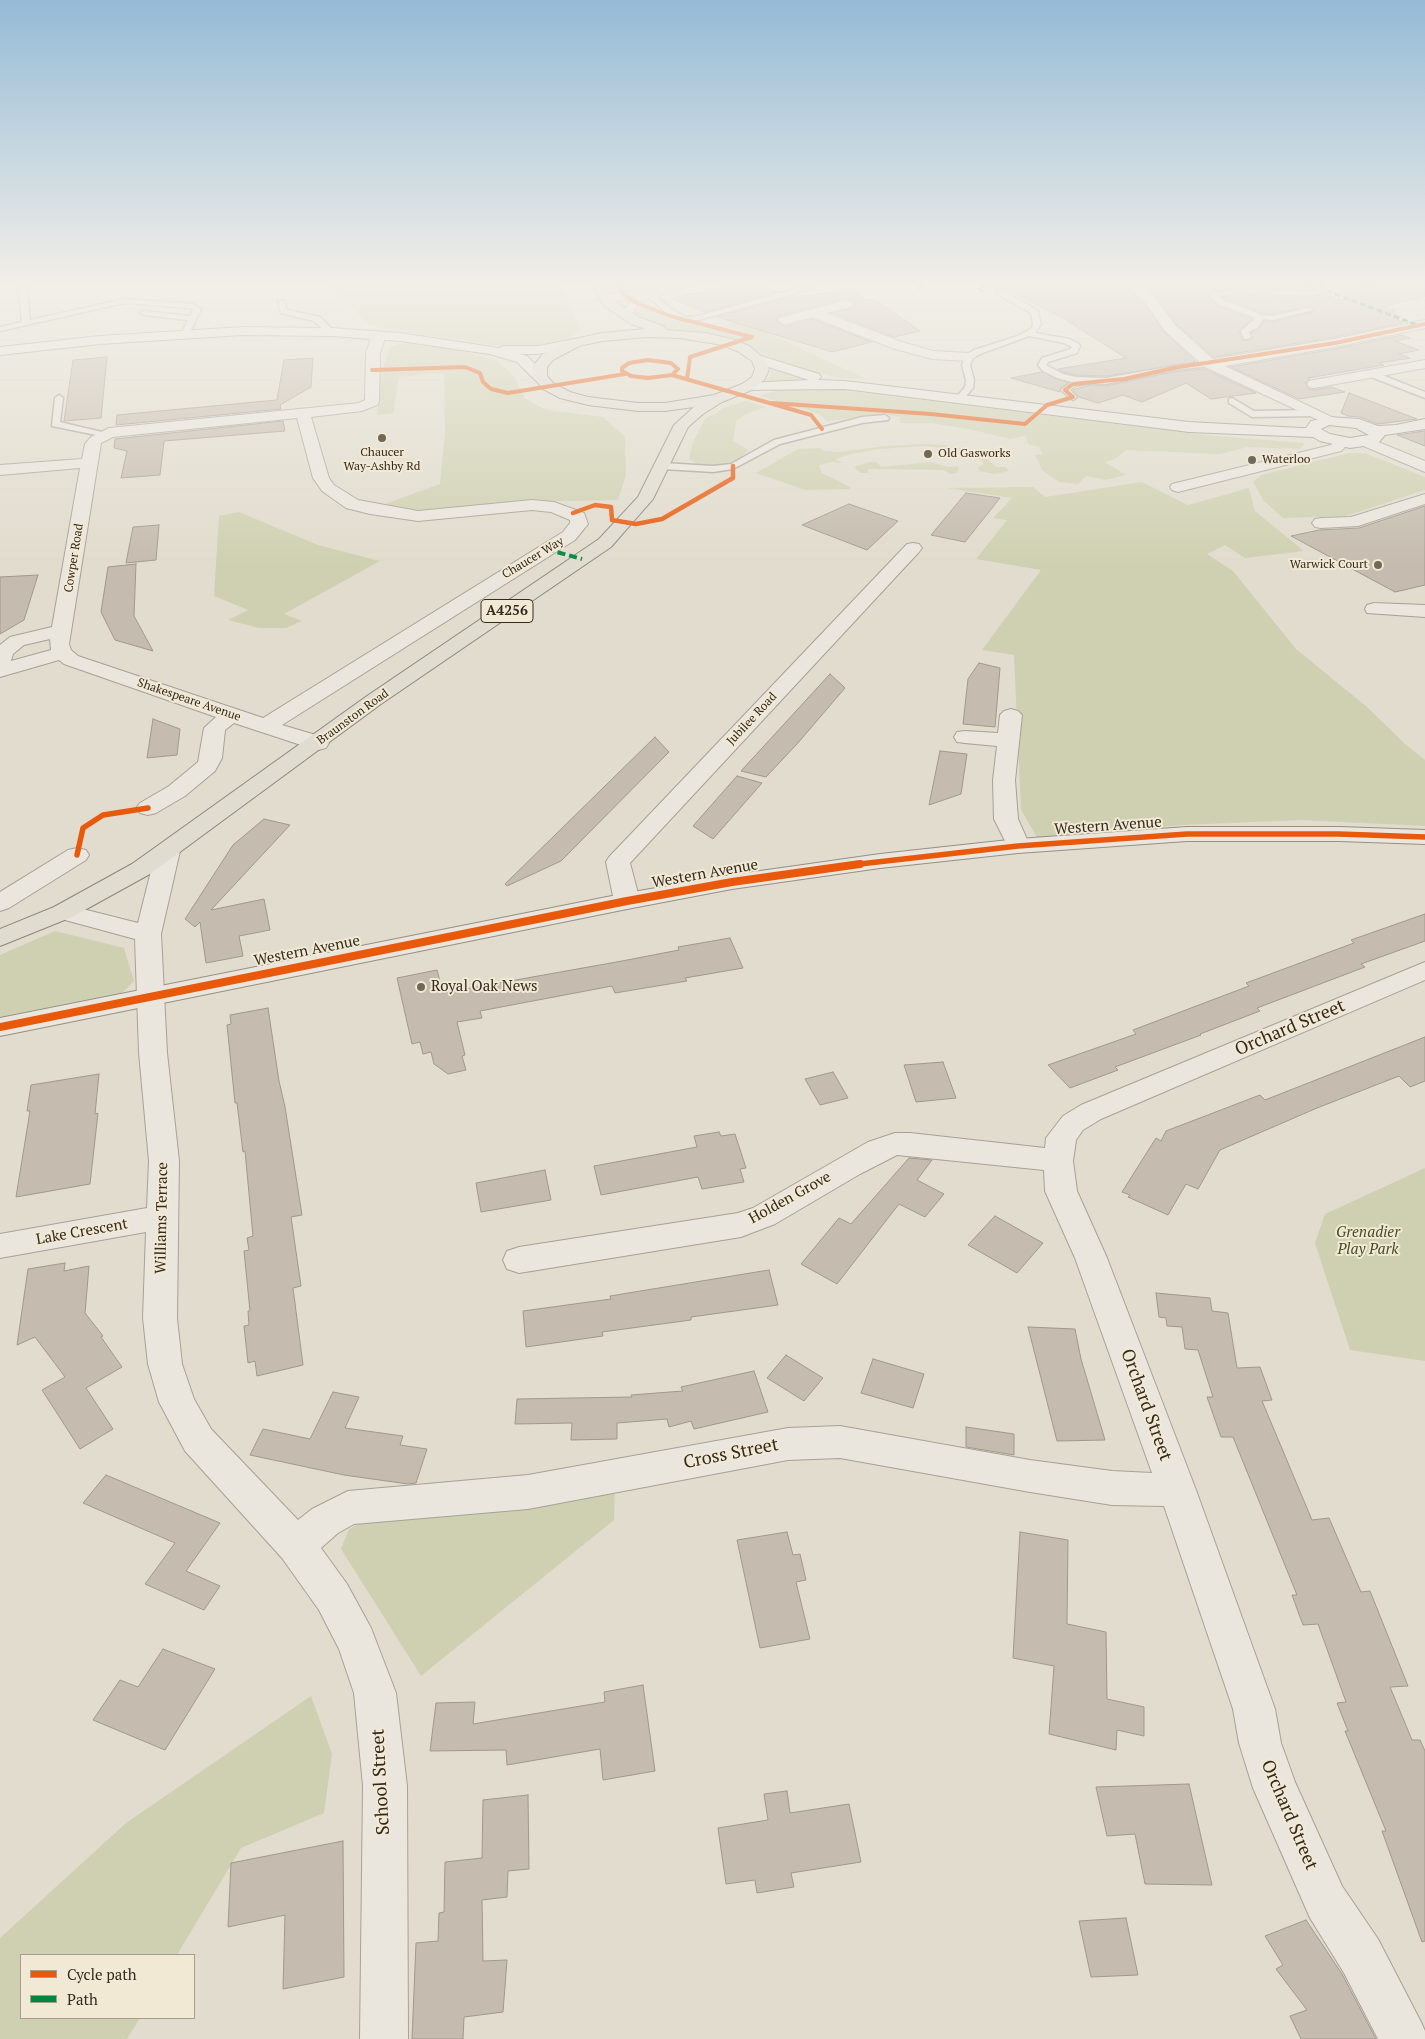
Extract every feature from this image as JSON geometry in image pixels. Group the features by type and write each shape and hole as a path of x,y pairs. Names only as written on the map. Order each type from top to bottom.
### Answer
{"main road":[{"path":"610,405 665,406 717,399 747,387 759,376"},
{"path":"540,377 548,386 565,394 630,410 653,422"},
{"name":"Braunston Road","path":"0,938 63,912 141,869 318,743 374,700 605,543 645,499 664,451 682,425 698,411 717,399"}],"street":[{"path":"103,436 122,431 356,408 372,402 373,376"},
{"path":"809,376 845,385 1190,427 1291,433 1315,432 1325,438 1342,442 1425,424"},
{"path":"1236,376 1329,421"},
{"path":"1314,384 1353,376"},
{"path":"747,387 795,384 845,385"},
{"name":"Chaucer Way","path":"267,726 569,536 579,524 578,517 554,507 532,505 418,516 370,509 352,504 328,488 321,478 303,414"},
{"path":"1315,432 1313,428 1316,424 1329,421 1354,422 1368,427 1371,437 1425,467"},
{"name":"Cowper Road","path":"62,653 59,644 89,463 93,444 103,436"},
{"path":"1178,487 1329,450 1336,448 1342,442"},
{"path":"0,470 89,463"},
{"path":"1320,523 1352,522 1425,500"},
{"name":"Jubilee Road","path":"626,902 618,862 913,548"},
{"path":"1374,610 1425,611"},
{"path":"62,631 17,641 4,651 1,671 62,653"},
{"name":"Shakespeare Avenue","path":"62,653 71,660 318,743"},
{"path":"148,808 177,791 207,766 211,758 215,728 231,715"},
{"path":"1011,715 1004,780 1006,819 1018,846"},
{"path":"965,737 1008,740"},
{"name":"Western Avenue","path":"0,1027 732,882 880,861 1018,846 1187,834 1339,834 1425,837"},
{"name":"Williams Terrace","path":"168,851 148,934 153,1053 164,1161 160,1318 165,1364 177,1402 198,1440 296,1545"},
{"path":"0,902 77,856"},
{"path":"63,912 148,934"},
{"name":"Orchard Street","path":"1404,2039 1361,1956 1326,1902 1274,1788 1260,1743 1254,1709 1177,1490 1091,1258 1061,1191 1058,1161 1061,1138 1073,1123 1091,1112 1425,970"},
{"name":"Holden Grove","path":"519,1260 740,1225 764,1216 849,1166 895,1144 910,1144 1058,1161"},
{"name":"Lake Crescent","path":"0,1246 164,1217"},
{"name":"Cross Street","path":"296,1545 325,1522 348,1508 528,1492 788,1444 840,1442 1103,1487 1177,1490"},
{"name":"School Street","path":"296,1545 333,1597 357,1642 375,1693 385,1786 384,2039"}],"lane":[{"path":"958,400 969,388 969,376"},
{"path":"1061,376 1088,382"},
{"path":"1073,397 1065,390 1073,384 1137,376"},
{"path":"1377,376 1425,395"},
{"path":"59,398 55,424 103,436"},
{"path":"1232,401 1252,414 1313,413"},
{"path":"664,451 713,469 733,466 777,442 799,435 862,420 885,418"}],"green space":[{"path":"381,376 407,376 399,377 393,413 377,415"},
{"path":"444,376 514,376 525,398 546,410 603,417 625,437 626,475 618,500 512,502 456,509 409,510 382,505 440,484 445,432"},
{"path":"770,376 794,376 810,381 765,383"},
{"path":"832,376 860,376 866,379"},
{"path":"801,388 836,389 1205,435 1305,443 1300,449 1247,447 1220,454 1126,450 1115,459 1105,462 1126,475 1106,480 1086,476 1078,484 1059,482 1042,470 1035,455 1042,454 1039,447 1028,444 1026,436 1010,439 931,423 900,423 900,417 883,414 827,421 819,414 759,396 777,390"},
{"path":"745,401 766,407 746,414 736,421 733,441 749,450 737,460 720,466 699,465 689,459 692,444 705,419 723,408"},
{"path":"946,445 967,449 982,454 996,467 1006,467 1009,471 995,474 979,471 978,467 984,464 981,460 951,449 926,446 879,449 835,459 843,463 833,462 819,465 822,473 850,487 850,489 805,490 756,473 798,449 820,448 825,451 839,452 884,446"},
{"path":"1349,453 1365,453 1425,477 1425,490 1346,516 1283,518 1263,500 1253,482 1261,475"},
{"path":"869,462 877,462 881,467 931,462 948,467 958,466 959,469 957,473 950,474 944,470 868,469 868,473 861,473 854,467"},
{"path":"1142,482 1188,505 1249,488 1255,511 1304,551 1245,558 1225,545 1207,554 1233,571 1296,649 1367,707 1405,744 1425,760 1425,826 1301,820 1181,825 1038,839 1021,810 1014,655 982,650 1041,570 976,559 1007,520 993,518 1012,498 947,488 1033,487 1045,497"},
{"path":"239,512 318,545 380,561 284,614 302,621 286,628 259,628 228,620 248,610 214,596 219,516"},
{"path":"55,931 124,948 134,981 119,996 0,1019 0,955"},
{"name":"Grenadier Play Park","path":"1425,1168 1425,1361 1350,1350 1315,1243 1325,1214"},
{"path":"615,1488 614,1520 421,1676 341,1549 349,1529 366,1520"},
{"path":"311,1696 332,1754 324,1813 241,1848 178,1954 20,1954 20,2019 139,2019 127,2039 0,2039 0,1938 126,1823"}],"building":[{"path":"71,376 105,376 101,418 64,421"},
{"path":"281,376 312,376 311,387 280,405 281,409 116,425 117,415 277,400"},
{"path":"1052,376 1068,383 1060,388 1060,392 1011,378"},
{"path":"1153,376 1219,376 1256,393 1211,399 1186,383 1142,402 1123,395 1098,403 1079,397 1073,390 1090,385 1106,386"},
{"path":"1250,376 1319,376 1308,378 1310,379 1305,383 1309,389 1331,387 1345,392 1299,399"},
{"path":"1349,393 1417,419 1378,424 1360,417 1348,416 1341,413"},
{"path":"283,421 285,431 164,441 160,475 121,478 127,451 114,448 115,439"},
{"path":"1425,431 1425,446 1397,435"},
{"path":"966,493 1000,498 965,542 931,535"},
{"path":"849,504 898,521 867,550 802,525"},
{"path":"1425,506 1425,585 1395,592 1291,536 1319,530 1359,528"},
{"path":"159,525 156,560 126,563 133,527"},
{"path":"136,564 134,616 153,651 115,640 101,612 108,567"},
{"path":"38,575 24,620 0,634 0,577"},
{"path":"979,663 1000,668 995,727 963,724 968,679"},
{"path":"830,674 845,688 797,744 766,777 741,771"},
{"path":"153,719 180,729 177,755 147,758"},
{"path":"655,737 669,752 561,861 507,886 505,884"},
{"path":"940,751 967,754 961,794 929,805"},
{"path":"737,776 762,783 713,839 693,826"},
{"path":"264,819 290,825 211,910 264,899 270,930 239,936 243,956 206,963 200,922 195,927 185,919 233,845"},
{"path":"1425,914 1425,941 1361,964 1365,967 1257,1008 1260,1011 1201,1035 1115,1067 1118,1070 1070,1088 1048,1065 1136,1034 1133,1030 1249,986 1246,983 1354,943 1351,940"},
{"path":"730,938 743,968 685,978 687,981 615,993 612,986 480,1011 482,1018 457,1022 465,1055 462,1056 466,1070 448,1074 434,1064 431,1052 423,1054 420,1042 412,1044 397,978 437,970 443,993 622,961 679,950 678,947"},
{"path":"268,1008 302,1215 291,1217 301,1286 293,1288 303,1365 257,1376 255,1361 248,1363 244,1326 249,1325 248,1311 250,1311 244,1251 249,1250 247,1238 253,1236 245,1151 243,1152 237,1103 235,1103 227,1025 231,1024 230,1015"},
{"path":"1425,1037 1425,1081 1410,1087 1399,1076 1317,1108 1220,1150 1198,1189 1186,1184 1168,1215 1128,1197 1130,1195 1122,1192 1156,1138 1161,1141 1166,1131 1260,1095 1265,1100"},
{"path":"943,1062 956,1098 916,1102 904,1065"},
{"path":"833,1072 848,1098 820,1105 805,1079"},
{"path":"99,1074 95,1114 98,1113 90,1184 16,1197 30,1111 27,1111 31,1085"},
{"path":"719,1132 721,1136 735,1134 746,1168 740,1169 744,1182 702,1189 698,1177 601,1195 594,1166 697,1147 694,1136"},
{"path":"909,1158 932,1160 917,1180 944,1194 925,1217 899,1204 837,1284 801,1264 839,1218 851,1224"},
{"path":"545,1170 551,1200 481,1212 476,1183"},
{"path":"995,1216 1043,1243 1017,1273 968,1245"},
{"path":"65,1263 64,1271 89,1266 85,1313 103,1336 101,1337 122,1367 86,1388 113,1429 80,1449 42,1390 65,1377 35,1337 17,1345 28,1269"},
{"path":"769,1270 778,1305 691,1317 691,1320 602,1332 603,1336 526,1347 523,1311 611,1299 610,1296"},
{"path":"1156,1293 1210,1298 1212,1311 1228,1313 1237,1368 1260,1367 1272,1400 1262,1401 1312,1520 1329,1518 1361,1592 1370,1591 1408,1686 1390,1687 1412,1740 1420,1740 1425,1751 1425,1941 1422,1942 1382,1831 1386,1831 1345,1731 1348,1731 1337,1703 1346,1702 1318,1624 1303,1625 1292,1595 1297,1595 1233,1437 1221,1437 1207,1397 1213,1397 1198,1350 1185,1349 1182,1327 1167,1326 1166,1318 1159,1317"},
{"path":"1028,1327 1075,1329 1081,1359 1105,1440 1057,1441"},
{"path":"786,1355 823,1378 804,1401 767,1378"},
{"path":"873,1359 924,1374 913,1408 861,1393"},
{"path":"754,1371 768,1412 694,1429 691,1421 669,1427 667,1419 617,1423 617,1439 571,1440 572,1423 515,1424 517,1399 632,1397 631,1395 683,1391 681,1387"},
{"path":"333,1392 359,1397 345,1428 403,1436 400,1445 427,1449 416,1483 408,1484 344,1475 250,1455 263,1429 310,1439"},
{"path":"966,1427 1014,1434 1014,1455 966,1447"},
{"path":"106,1475 220,1523 186,1571 220,1586 204,1610 145,1584 175,1543 83,1503"},
{"path":"787,1532 793,1555 800,1554 806,1580 796,1582 810,1639 760,1648 737,1540"},
{"path":"1020,1532 1068,1540 1067,1624 1106,1632 1107,1699 1144,1707 1144,1736 1117,1730 1116,1750 1049,1734 1054,1666 1013,1658"},
{"path":"163,1649 215,1669 165,1750 93,1720 120,1680 138,1687"},
{"path":"643,1685 655,1771 603,1780 600,1749 507,1765 506,1750 430,1751 436,1703 475,1702 473,1724 605,1702 604,1692"},
{"path":"1189,1784 1212,1885 1145,1884 1135,1834 1107,1836 1096,1787"},
{"path":"787,1791 790,1813 849,1804 861,1862 791,1873 794,1887 757,1893 755,1880 726,1884 718,1828 768,1820 764,1794"},
{"path":"528,1795 529,1869 508,1871 507,1897 482,1900 483,1961 507,1960 503,2012 464,2017 463,2039 412,2039 416,1943 438,1941 439,1913 444,1912 445,1862 482,1858 483,1800"},
{"path":"343,1841 344,1977 283,1989 285,1915 228,1927 231,1863"},
{"path":"1126,1918 1138,1975 1091,1977 1079,1921"},
{"path":"1306,1920 1342,1974 1376,2039 1301,2039 1290,2016 1307,2010 1276,1969 1283,1965 1265,1936"}],"marked path":[{"path":"546,549 582,559"}],"cycle path":[{"path":"481,376 483,382 491,389 508,393 612,376"},
{"path":"632,376 648,378 663,376"},
{"path":"676,376 811,415 822,429"},
{"path":"772,403 931,414 1025,424 1047,405 1073,397 1065,390 1073,384 1137,376"},
{"path":"573,513 595,505 611,507 612,520 636,524 662,519 733,478 733,466"},
{"path":"77,855 83,828 103,815 148,808"},
{"path":"0,1027 627,901 732,882 880,861 1018,846 1187,834 1339,834 1425,837"}],"place":[{"name":"Chaucer Way-Ashby Rd","path":"382,438"},
{"name":"Old Gasworks","path":"928,454"},
{"name":"Waterloo","path":"1252,460"},
{"name":"Warwick Court","path":"1378,565"},
{"name":"Royal Oak News","path":"421,987"}]}
